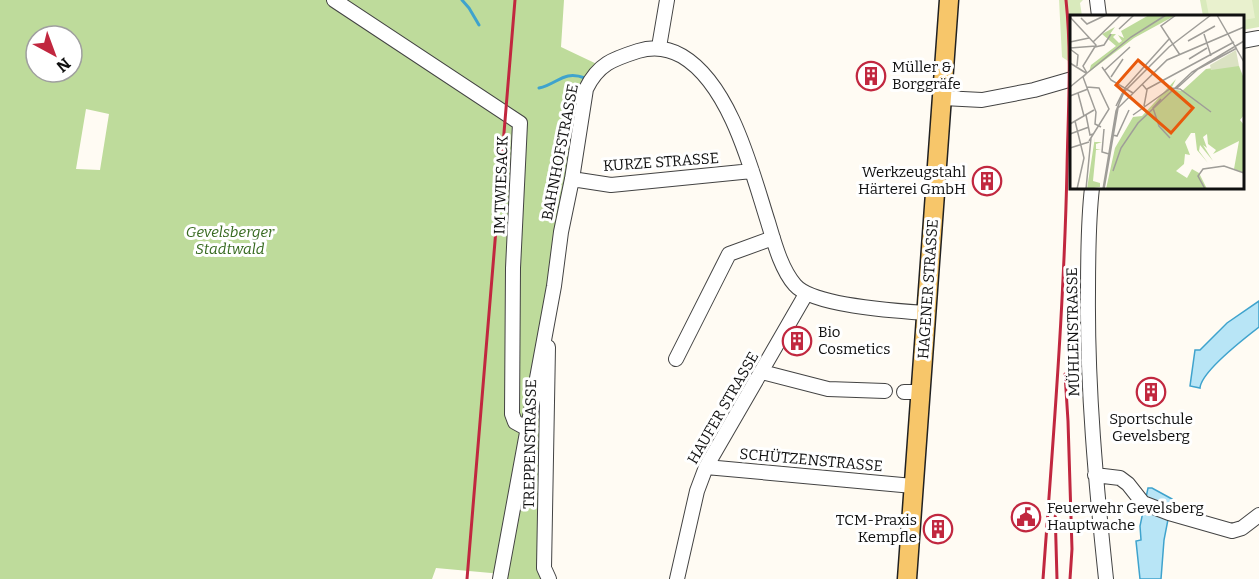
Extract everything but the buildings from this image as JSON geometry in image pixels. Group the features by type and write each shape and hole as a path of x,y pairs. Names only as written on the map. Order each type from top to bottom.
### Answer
{"main road":[{"name":"HAGENER STRASSE","path":"907,579 914,486 912,392 926,313 949,0"}],"street":[{"name":"IM TWIESACK","path":"334,0 520,123 513,268 512,414 515,422 526,428"},
{"path":"667,0 659,47 688,60 703,74 722,99 752,171 773,238 788,275 795,285 806,294 870,308 926,313"},
{"path":"1097,0 1099,15"},
{"path":"1244,41 1259,38"},
{"name":"BAHNHOFSTRASSE","path":"500,579 586,90 601,66 643,49 659,47"},
{"path":"943,98 982,100 1034,90 1070,79"},
{"name":"KURZE STRASSE","path":"572,179 611,185 752,171"},
{"name":"MÜHLENSTRASSE","path":"1092,189 1088,217 1088,336 1095,475 1106,579"},
{"path":"676,359 729,254 773,238"},
{"name":"HAUFER STRASSE","path":"677,579 706,467 806,294"},
{"name":"TREPPENSTRASSE","path":"549,309 544,568 549,579"},
{"path":"762,372 828,389 885,391"},
{"name":"SCHÜTZENSTRASSE","path":"706,467 914,486"},
{"path":"1095,475 1120,478 1128,484 1143,503 1232,531 1242,528 1259,514"}],"green space":[{"name":"Gevelsberger Stadtwald","path":"0,0 564,0 561,47 601,66 592,78 549,309 543,579 502,579 502,574 436,568 432,579 0,579","holes":["86,109 109,114 100,170 76,169"]},
{"path":"1059,0 1083,0 1080,3 1082,15 1070,15 1070,62 1062,57"},
{"path":"1200,0 1259,0 1259,27 1244,30 1244,15 1203,15"},
{"path":"1206,0 1252,0 1255,18 1244,20 1244,15 1209,15"}],"water":[{"path":"1259,301 1259,327 1216,364 1202,381 1200,388 1190,386 1195,350 1200,350 1227,323"},
{"path":"1148,488 1172,499 1164,540 1161,579 1140,579 1136,541 1141,540 1140,526"}],"waterway":[{"path":"462,0 479,25"},
{"path":"539,88 566,77 585,78"}],"railway":[{"path":"467,579 515,0"},
{"path":"1043,579 1058,374 1066,220 1069,105 1066,0"},
{"path":"1065,374 1072,549 1070,579"},
{"path":"1055,508 1057,579"}],"place":[{"name":"Müller & Borggräfe","path":"871,76"},
{"name":"Werkzeugstahl Härterei GmbH","path":"987,181"},
{"name":"Bio Cosmetics","path":"797,341"},
{"name":"Sportschule Gevelsberg","path":"1151,392"},
{"name":"Feuerwehr Gevelsberg Hauptwache","path":"1026,517"},
{"name":"TCM-Praxis Kempfle","path":"938,529"}]}
